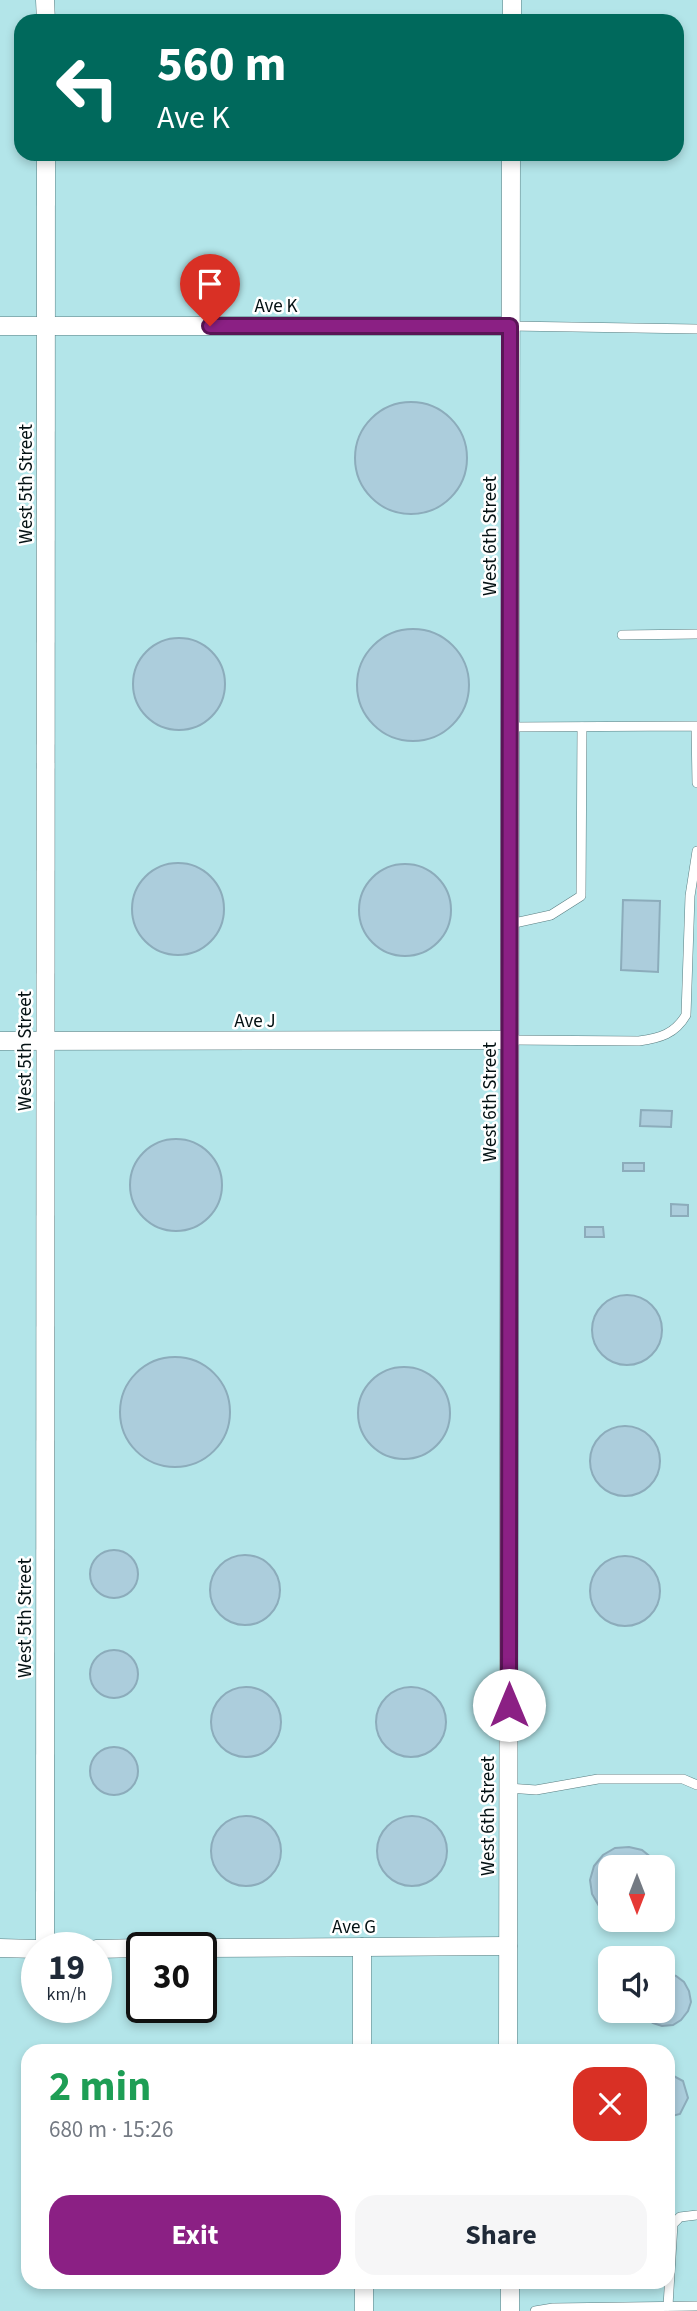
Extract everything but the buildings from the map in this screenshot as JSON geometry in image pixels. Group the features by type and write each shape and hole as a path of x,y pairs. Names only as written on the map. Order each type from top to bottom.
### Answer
{"street":[{"name":"West 5th Street","path":"45,1932 46,161"},
{"name":"West 6th Street","path":"508,2044 511,161"},
{"name":"Ave K","path":"0,326 510,326"},
{"name":"Ave J","path":"0,1041 510,1040"},
{"path":"362,1947 362,2044"},
{"name":"Ave G","path":"217,1948 508,1947"},
{"path":"0,1948 21,1949"},
{"path":"364,2289 364,2311"},
{"path":"510,2289 510,2311"}],"lane":[{"path":"510,326 697,329"},
{"path":"622,635 697,634"},
{"path":"510,727 696,726 697,783"},
{"path":"510,924 551,915 581,896 582,727"},
{"path":"510,1040 639,1041 655,1039 679,1026 686,1015 690,896 697,851"},
{"path":"508,1788 536,1790 598,1779 683,1779 697,1785"},
{"path":"675,2222 680,2217 697,2215"},
{"path":"668,2306 669,2289"},
{"path":"535,2311 553,2308 697,2306"}],"shaded area":[{"path":"0,0 697,0 697,2311 0,2311"}],"route":[{"path":"210,326 510,326 509,1705"}]}
